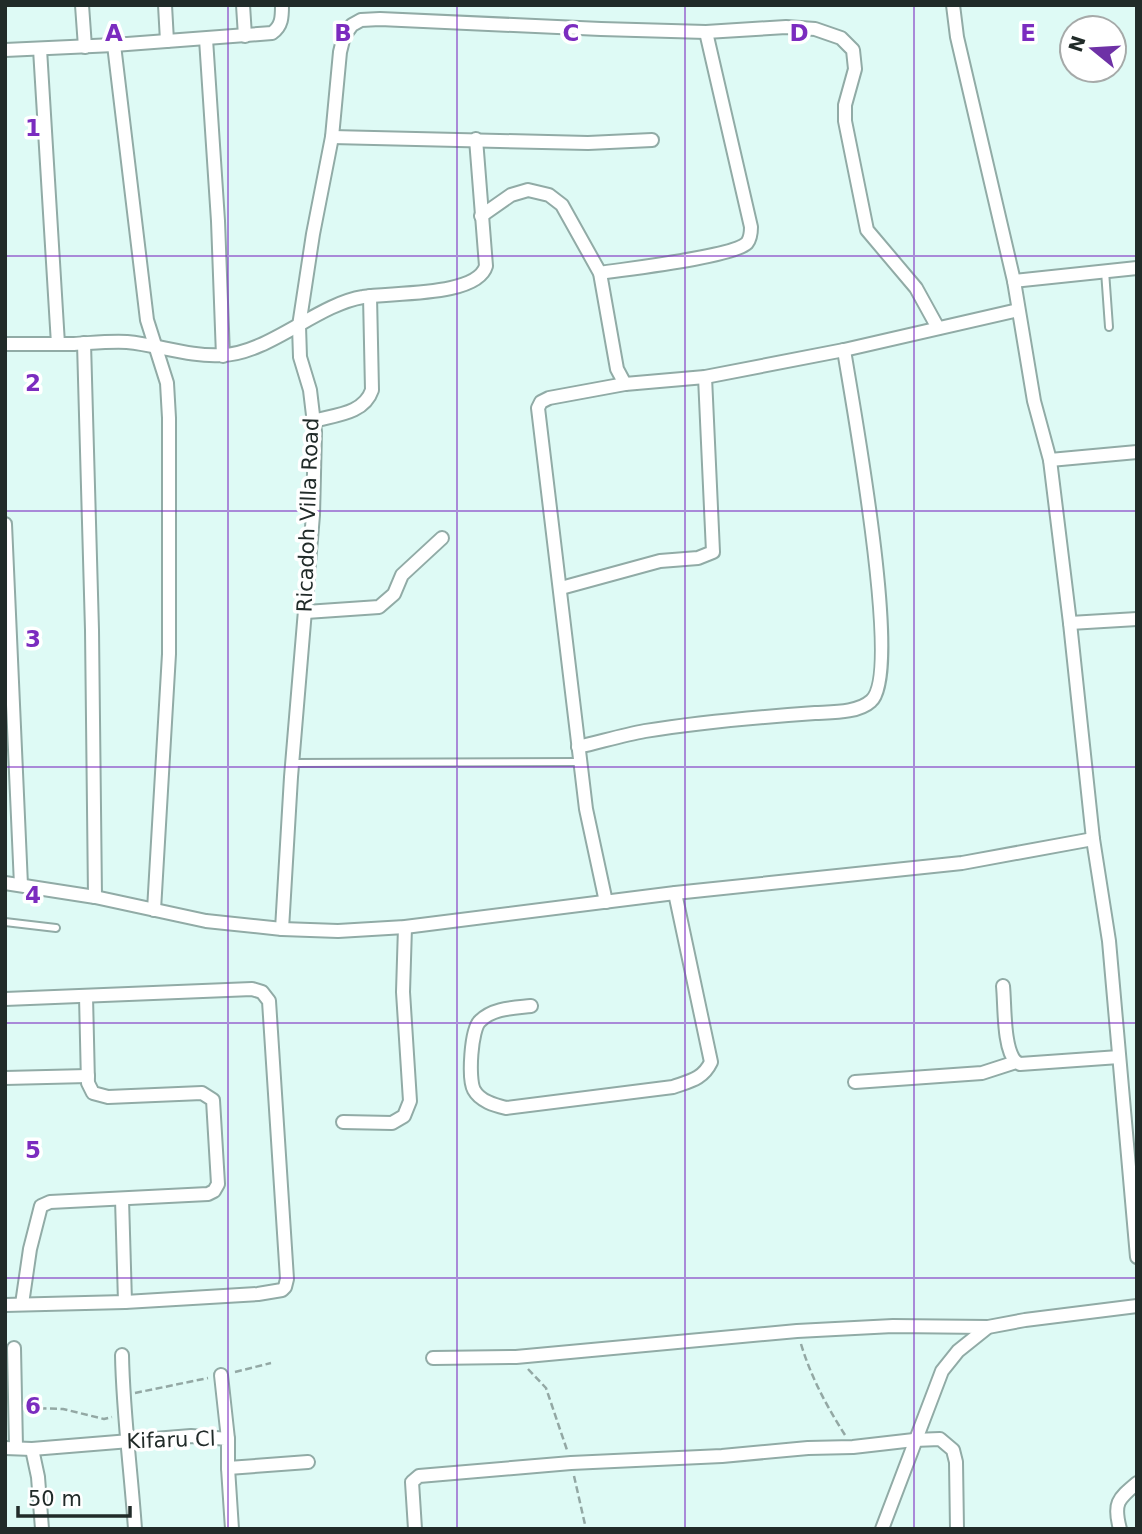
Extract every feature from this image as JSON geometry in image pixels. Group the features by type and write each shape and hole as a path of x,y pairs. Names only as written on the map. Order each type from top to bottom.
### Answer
{"street":[{"path":"82,5 85,47"},
{"path":"165,5 167,41"},
{"path":"243,5 245,36"},
{"path":"5,50 114,46 272,33 278,29 281,21 282,5"},
{"path":"953,5 972,106 1014,281 1034,401 1050,460 1093,839 1109,941 1119,1057 1133,1168 1137,1257"},
{"name":"Ricadoh Villa Road","path":"282,929 292,762 313,515 313,421 310,390 300,357 299,326 332,137 344,36 352,24 361,20 380,19 706,32"},
{"path":"600,273 723,253 748,241 751,227 706,32 786,27 815,29 841,38 853,50 855,69 845,105 845,121 867,230 916,288 938,328"},
{"path":"206,38 218,221 223,356"},
{"path":"114,46 144,299 154,346 167,383 169,654 153,910"},
{"path":"40,49 58,344"},
{"path":"332,137 588,143 652,140"},
{"path":"5,344 125,342 187,353 223,356 241,353 299,326 318,314 361,297 444,289 474,281 484,273 486,266 476,139"},
{"path":"481,216 511,195 528,190 549,195 562,205 600,273 610,337 618,369 625,384"},
{"path":"1014,281 1137,268"},
{"path":"313,421 358,409 368,400 372,390 370,296"},
{"path":"606,902 586,809 538,408 541,402 549,398 625,384 705,377 844,350 1018,310"},
{"path":"84,343 92,630 95,897"},
{"path":"578,747 643,731 850,710 871,702 879,690 881,661 876,554 844,350"},
{"path":"561,588 660,561 698,558 713,552 705,377"},
{"path":"1050,460 1137,453"},
{"path":"5,524 21,885"},
{"path":"306,612 379,607 394,593 402,575 442,538"},
{"path":"1070,623 1137,619"},
{"path":"5,883 95,897 206,920 282,929 338,931 405,928 675,893 962,863 1093,839"},
{"path":"531,1006 493,1011 477,1023 473,1038 470,1081 474,1092 493,1105 506,1108 673,1087 697,1079 706,1072 711,1062 675,893"},
{"path":"342,1122 392,1124 404,1116 410,1101 403,992 405,928"},
{"path":"1003,986 1008,1049 1012,1060 1020,1064 1119,1057"},
{"path":"5,999 252,989 262,992 269,1002 287,1279 285,1287 258,1294 125,1302 5,1305"},
{"path":"22,1304 30,1249 41,1206 50,1202 200,1195 214,1191 218,1184 213,1100 202,1093 108,1097 93,1093 88,1083 86,996"},
{"path":"855,1082 982,1073 1016,1062"},
{"path":"5,1078 88,1076"},
{"path":"122,1199 125,1302"},
{"path":"433,1358 516,1357 797,1331 893,1326 988,1327 1137,1306"},
{"path":"882,1529 942,1371 958,1351 988,1327"},
{"path":"11,1447 14,1348"},
{"path":"122,1355 123,1408 129,1442 135,1529"},
{"path":"221,1375 228,1438"},
{"name":"Kifaru Cl","path":"11,1447 32,1449 191,1436 228,1438 228,1468 308,1462"},
{"path":"415,1529 411,1491 412,1482 419,1476 571,1463 722,1456 940,1439 953,1450 956,1462 957,1529"},
{"path":"32,1449 38,1477 42,1529"},
{"path":"228,1468 232,1529"},
{"path":"1120,1529 1116,1504 1137,1483"}],"lane":[{"path":"1105,271 1109,327"},
{"path":"292,762 580,762"},
{"path":"5,922 56,929"}],"path":[{"path":"797,1331 822,1399 853,1447"},
{"path":"516,1357 547,1388 571,1463 586,1529"}]}
